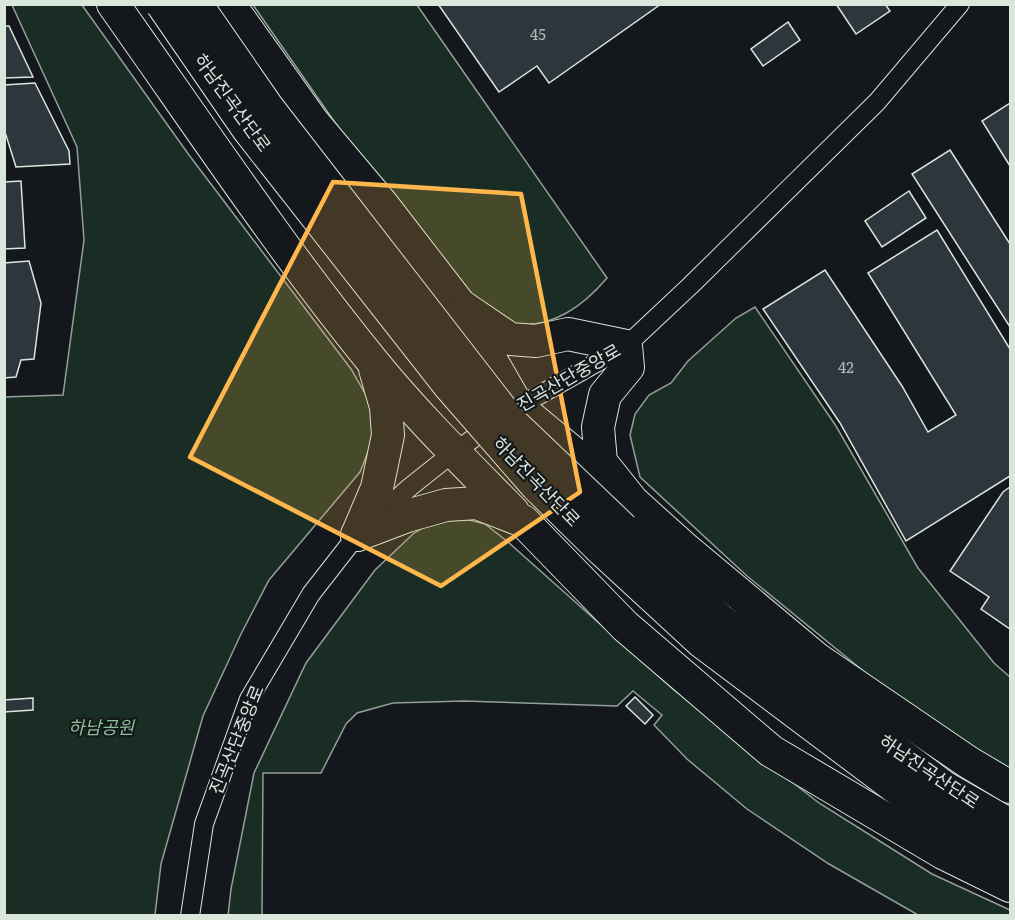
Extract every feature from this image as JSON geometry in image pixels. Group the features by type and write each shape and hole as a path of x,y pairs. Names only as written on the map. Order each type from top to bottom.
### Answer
{"highway":[{"path":"113,4 293,258 373,363 454,452 625,626 771,752 943,853 1011,886"},
{"name":"하남진곡산단로","path":"162,4 248,129 448,384 536,485 618,526 702,642 927,811 1011,856"},
{"name":"하남진곡산단로","path":"196,4 268,108 512,423 718,619 944,787 1011,825"},
{"path":"229,4 313,122 382,204 460,305 518,407 618,526 683,547 817,659 968,762 1011,787"},
{"path":"460,305 510,339 536,341 568,334 626,346 628,367 605,395 598,427 602,462 618,526"},
{"path":"357,535 377,488 388,435 386,407 373,363"},
{"path":"357,535 407,516 446,505 477,503 523,521"}],"street":[{"name":"진곡산단중앙로","path":"190,915 204,824 249,699 311,594 357,535 454,452 518,407 626,346 877,102 960,4"}],"highlighted area":[{"path":"333,182 521,194 580,492 441,586 190,457"}],"green space":[{"name":"하남공원","path":"12,5 82,5 189,155 351,369 371,404 373,439 360,472 269,580 203,716 161,864 155,915 5,915 4,397 63,395 84,240 77,147"},
{"path":"253,5 417,5 607,278 573,309 547,321 517,325 501,322 477,307 366,167"},
{"path":"755,307 836,426 918,568 994,663 1010,677 1010,771 894,696 747,576 640,477 630,435 635,414 649,395 671,383 688,361 736,318"},
{"path":"441,517 457,517 485,524 674,690 819,803 932,874 1010,910 1010,915 918,915 829,864 747,809 687,759 654,725 662,715 633,691 617,706 464,701 393,703 357,713 346,724 321,773 263,773 262,915 228,916 231,889 254,773 306,663 375,570 414,533"}],"building":[{"path":"438,4 661,4 549,83 537,66 499,92"},
{"path":"836,4 885,4 890,11 856,34"},
{"path":"788,22 800,40 763,66 751,49"},
{"path":"4,26 9,26 33,77 4,78"},
{"path":"35,83 69,151 70,164 16,167 4,129 4,85"},
{"path":"1010,103 1010,166 982,121"},
{"path":"950,150 1010,244 1010,327 912,174"},
{"path":"21,181 25,248 4,249 4,182"},
{"path":"909,191 926,218 882,247 865,221"},
{"path":"937,230 1010,349 1010,476 906,541 840,423 763,309 825,270 902,386 928,432 956,415 868,273"},
{"path":"29,261 41,303 34,359 21,360 16,377 4,378 4,263"},
{"path":"1010,487 1010,629 981,609 989,597 950,571 1003,492"},
{"path":"635,697 653,715 645,724 626,706"},
{"path":"33,698 33,710 4,712 4,700"}]}
